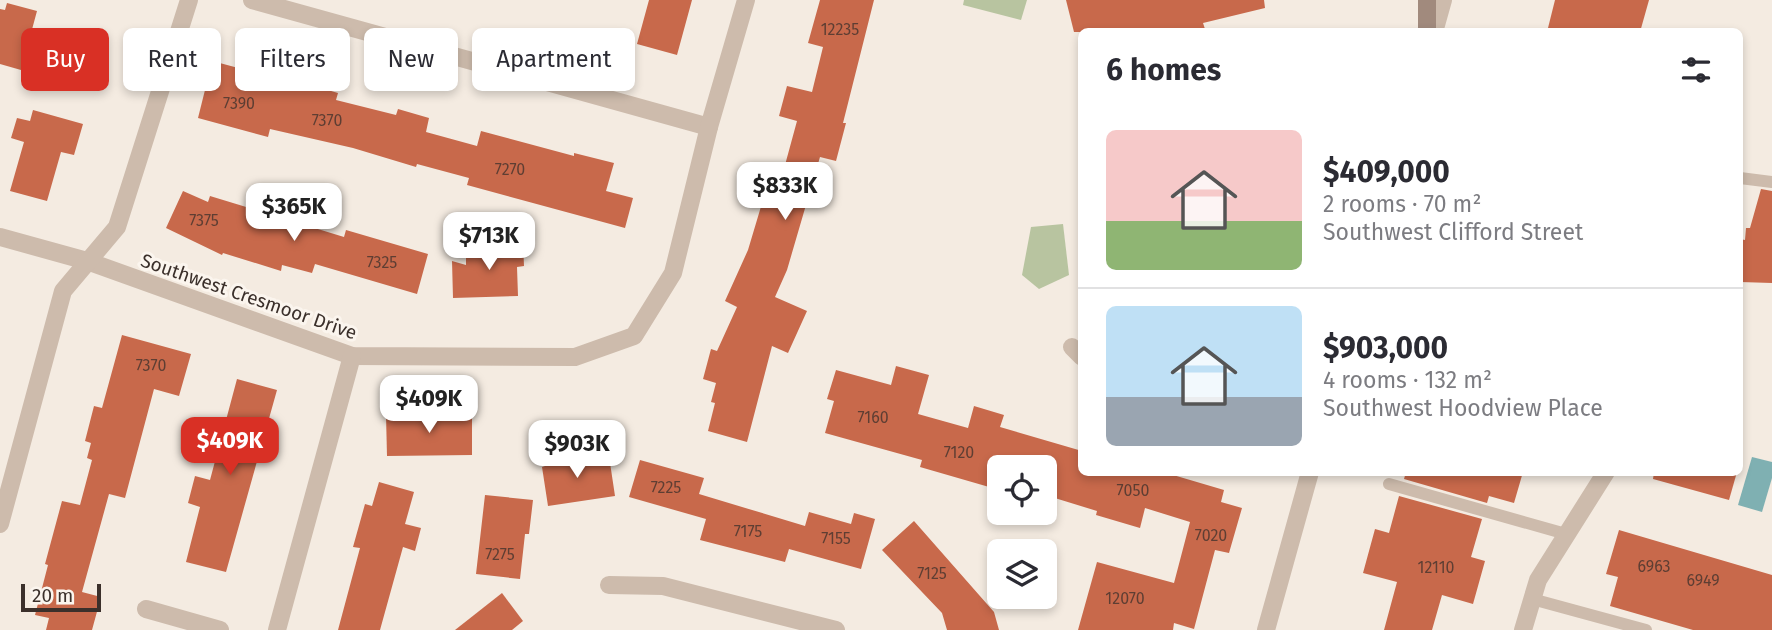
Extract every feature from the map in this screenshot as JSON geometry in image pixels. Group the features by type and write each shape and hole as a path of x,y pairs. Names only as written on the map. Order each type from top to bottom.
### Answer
{"main road":[{"path":"1427,0 1427,28"}],"street":[{"path":"0,524 63,291 117,227 189,0"},
{"path":"252,0 709,127"},
{"name":"Southwest Cresmoor Drive","path":"0,237 88,261 352,356 575,357 634,336 673,273 709,127 746,0"},
{"path":"1435,28 1443,0"},
{"path":"278,630 352,356"},
{"path":"1266,630 1309,476"},
{"path":"1523,630 1538,580 1603,476"},
{"path":"609,585 663,586 836,630"},
{"path":"146,609 220,630"}],"lane":[{"path":"1743,178 1772,182"},
{"path":"1389,484 1566,534"},
{"path":"1532,599 1646,630"}],"green space":[{"path":"964,0 1027,0 1021,20 963,5"},
{"path":"1063,224 1069,275 1039,289 1022,275 1031,227"}],"water":[{"path":"1752,457 1772,462 1772,478 1762,512 1738,505"}],"building":[{"path":"649,0 692,0 677,55 637,44"},
{"path":"820,0 874,0 836,161 820,157 787,270 775,297 807,311 788,353 772,346 747,442 708,431 715,403 711,402 716,383 703,379 711,349 717,351 737,307 725,301 748,250 771,173 782,176 797,121 779,116 787,86 812,92 823,47 808,43"},
{"path":"1066,0 1264,0 1265,8 1203,23 1205,28 1078,28 1078,32 1074,32"},
{"path":"1555,0 1649,0 1641,28 1548,28"},
{"path":"7,3 37,11 32,28 21,28 21,70 0,64 0,9 5,10"},
{"path":"221,63 235,67 235,91 331,91 338,93 336,100 396,115 398,109 429,118 426,132 477,146 481,131 574,156 574,153 614,163 606,191 633,198 625,228 467,185 469,178 417,164 416,167 353,148 270,129 268,137 198,118 205,91 221,91"},
{"path":"33,110 83,124 74,155 61,152 47,201 10,191 24,142 11,138 17,118 30,121"},
{"path":"1761,189 1772,191 1772,283 1743,282 1743,240 1746,228 1750,228"},
{"path":"183,191 208,202 210,196 344,237 346,230 428,254 417,294 315,264 312,273 282,265 281,271 223,253 222,255 166,228"},
{"path":"523,242 524,266 517,267 518,296 453,298 452,261 466,265 466,255 487,254 487,243"},
{"path":"122,335 191,354 179,396 154,389 125,498 109,494 82,592 101,597 92,630 46,630 49,618 35,615 48,565 45,564 62,501 80,505 92,460 87,458 91,443 85,441 94,406 102,408"},
{"path":"896,366 929,375 918,414 968,428 974,406 1004,415 1000,427 1078,450 1078,476 1177,476 1224,490 1221,502 1242,508 1229,553 1215,550 1194,629 1174,623 1173,630 1078,630 1097,562 1174,583 1190,522 1145,508 1140,528 1096,515 1097,511 1057,499 1057,455 987,455 987,486 920,467 922,460 825,433 834,401 827,399 836,370 891,385"},
{"path":"237,379 277,390 226,572 186,562 200,507 188,503 195,476 210,480"},
{"path":"472,413 472,455 387,456 386,415"},
{"path":"568,453 570,463 609,456 615,496 548,506 543,457"},
{"path":"640,460 704,478 699,494 805,526 809,512 851,524 854,513 875,519 861,569 789,549 785,562 700,540 706,519 629,497"},
{"path":"1405,476 1522,476 1514,503 1489,496 1487,503 1404,479"},
{"path":"1653,476 1736,476 1729,500 1653,479"},
{"path":"379,482 414,492 405,524 421,528 415,551 403,547 380,630 338,630 360,548 353,547 365,504 372,506"},
{"path":"485,495 533,500 529,534 525,534 520,579 476,574"},
{"path":"1399,496 1482,519 1471,557 1485,561 1473,604 1442,595 1432,630 1384,630 1397,582 1363,573 1375,529 1389,533"},
{"path":"914,521 987,604 987,609 994,612 999,630 947,630 942,613 882,550"},
{"path":"1619,530 1772,575 1772,630 1693,630 1610,606 1618,577 1606,574"},
{"path":"502,593 523,621 512,630 455,630"}]}
